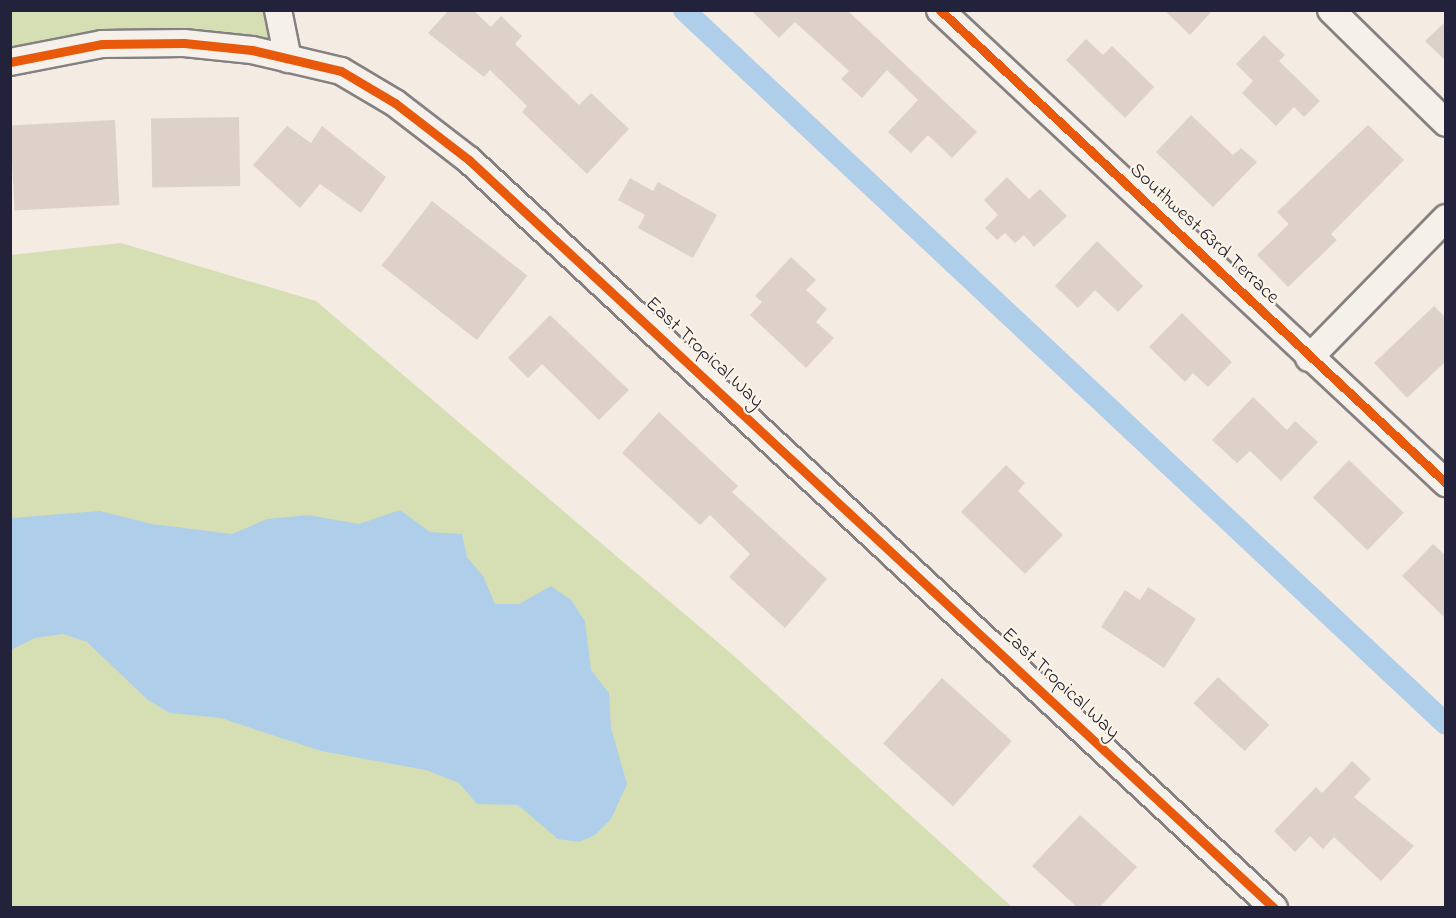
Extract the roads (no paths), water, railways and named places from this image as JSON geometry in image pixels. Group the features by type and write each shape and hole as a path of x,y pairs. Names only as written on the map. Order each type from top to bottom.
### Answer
{"street":[{"path":"278,10 288,59"},
{"name":"Southwest 63rd Terrace","path":"940,10 1446,483"},
{"path":"1331,10 1446,123"},
{"name":"East Tropical Way","path":"10,62 102,44 184,43 288,59 341,71 395,103 469,160 1274,908"},
{"path":"1309,357 1446,218"}],"water":[{"path":"400,510 430,532 462,534 467,557 483,576 495,604 519,604 551,586 571,600 585,621 591,670 609,693 611,728 627,784 611,819 595,835 579,842 558,839 518,805 477,804 459,783 426,770 321,751 221,718 170,713 148,700 87,642 63,634 35,638 11,650 11,518 100,511 152,524 232,534 267,519 308,515 359,524"}],"waterway":[{"path":"684,10 1446,724"}]}
